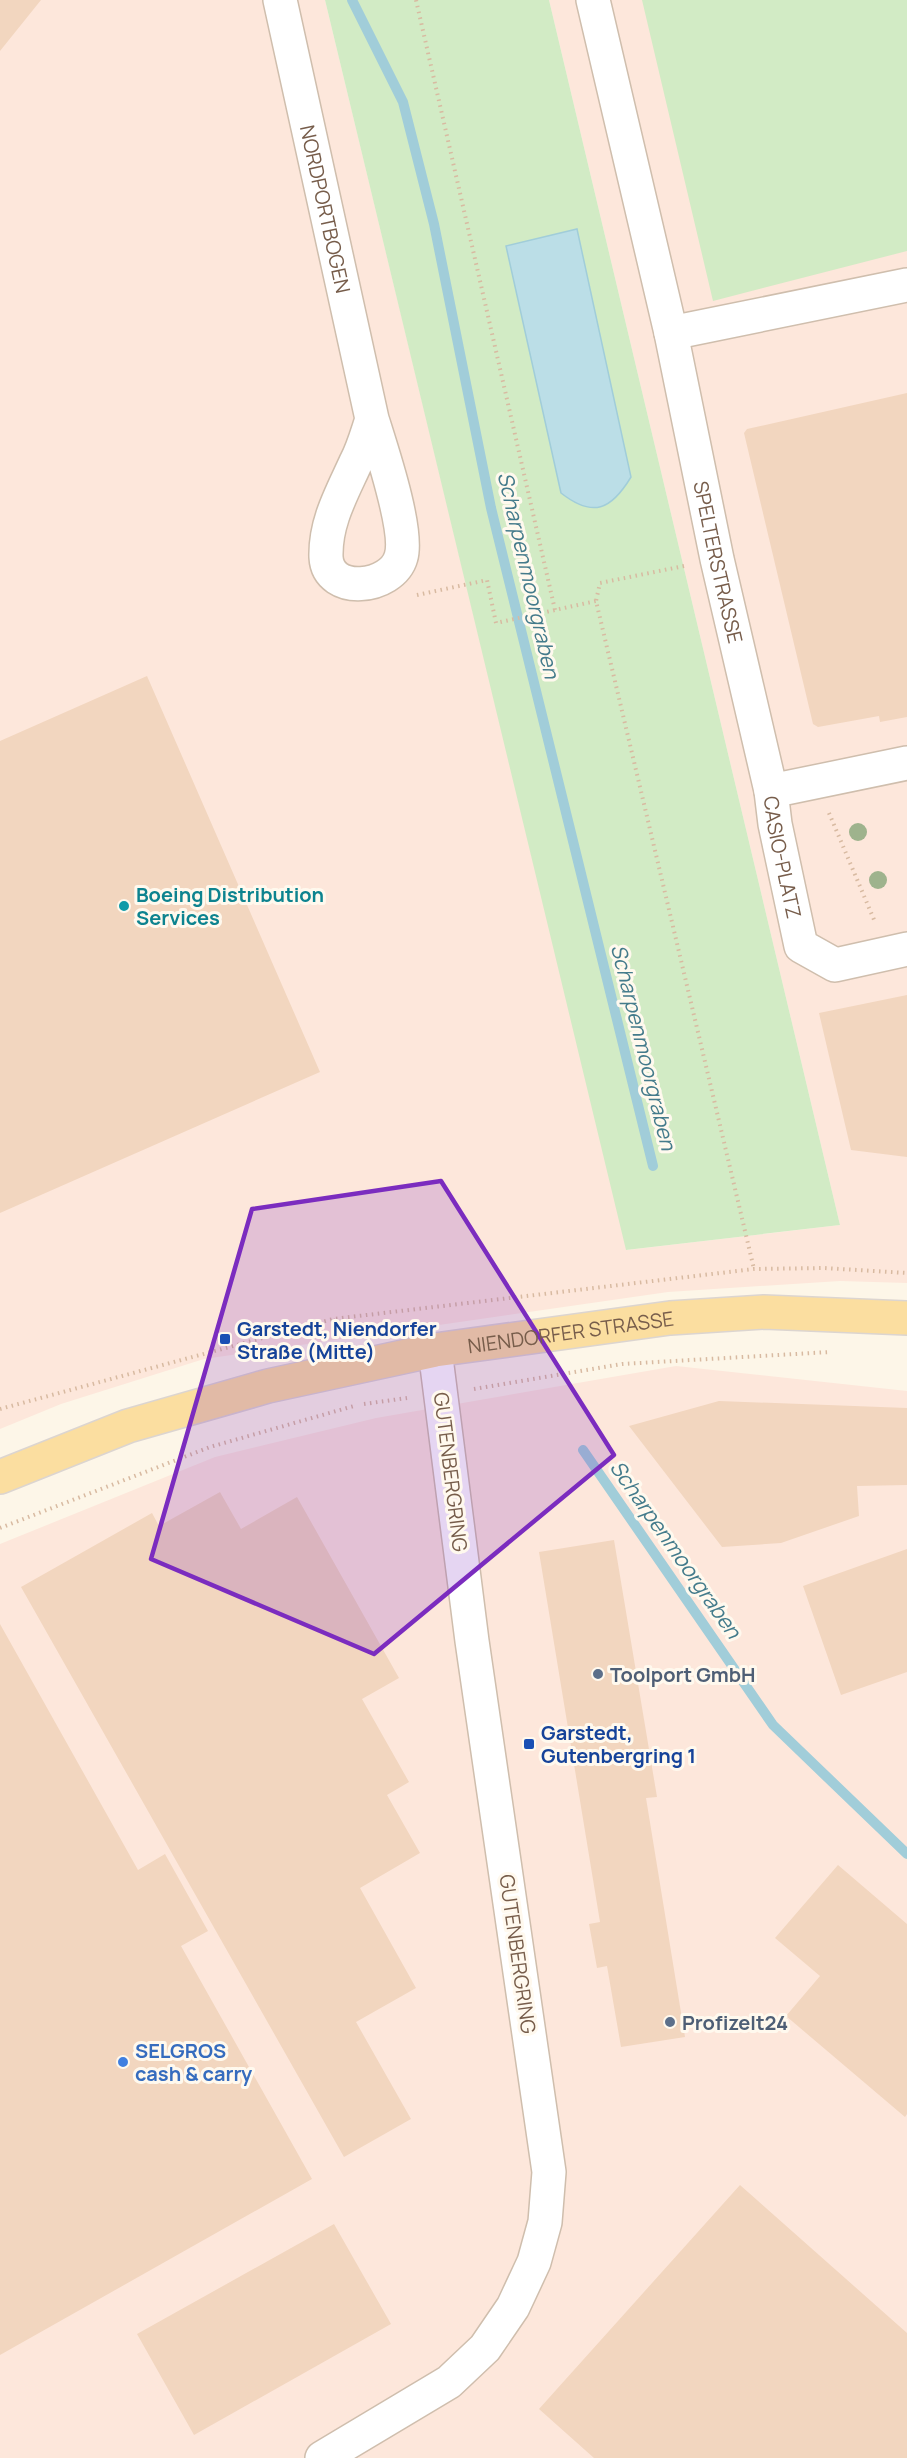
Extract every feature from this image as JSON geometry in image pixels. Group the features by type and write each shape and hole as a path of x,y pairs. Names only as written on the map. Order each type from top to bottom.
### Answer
{"main road":[{"name":"NIENDORFER STRASSE","path":"0,1477 128,1426 268,1386 435,1350 670,1318 764,1312 907,1318"}],"street":[{"name":"NORDPORTBOGEN","path":"280,0 372,419"},
{"name":"SPELTERSTRASSE","path":"593,0 671,333 717,559 771,791"},
{"path":"671,333 907,285"},
{"name":"CASIO-PLATZ","path":"898,951 835,966 801,946 775,824 771,791 907,763"},
{"name":"GUTENBERGRING","path":"322,2458 450,2382 485,2348 513,2307 534,2262 545,2222 549,2172 472,1641 435,1350"}],"path":[{"path":"416,0 555,610"},
{"path":"717,559 600,583 596,601 754,1269"},
{"path":"408,597 487,580 496,623 596,601"},
{"path":"815,782 898,951"},
{"path":"490,1386 622,1364 841,1352"},
{"path":"0,1528 210,1447 359,1404 378,1402"}],"highlighted area":[{"path":"441,1181 614,1455 374,1654 151,1559 252,1209"}],"shaded area":[{"path":"0,0 325,0 627,1250 840,1225 549,0 907,0 907,1283 840,1281 668,1292 204,1359 61,1404 0,1429"},
{"path":"676,1366 907,1391 907,2458 0,2458 0,1544 215,1457 376,1418"}],"green space":[{"path":"325,0 549,0 840,1225 626,1250"},
{"path":"642,0 907,0 907,251 713,301"}],"water":[{"path":"577,229 631,477 616,497 600,507 592,508 572,501 561,493 506,246"}],"building":[{"path":"0,0 41,0 0,51"},
{"path":"907,393 907,717 880,722 879,716 818,727 813,724 744,433 747,429"},
{"name":"Boeing Distribution Services","path":"147,676 320,1072 0,1213 0,741"},
{"path":"907,995 907,1157 851,1150 819,1013"},
{"path":"719,1401 907,1408 907,1485 857,1486 859,1516 781,1543 722,1547 629,1426"},
{"path":"220,1492 241,1529 297,1497 399,1678 362,1699 409,1782 387,1795 420,1853 360,1888 416,1988 356,2022 411,2119 344,2157 21,1587 152,1513 159,1526"},
{"name":"Toolport GmbH","path":"614,1540 657,1797 646,1798 685,2037 621,2047 607,1966 597,1968 589,1924 600,1922 539,1552"},
{"path":"907,1549 907,1672 841,1695 803,1586"},
{"name":"SELGROS cash & carry","path":"0,1624 138,1870 165,1854 208,1931 181,1946 312,2179 0,2355"},
{"path":"838,1865 907,1924 907,2114 905,2117 786,2016 820,1976 775,1938"},
{"path":"740,2185 907,2333 907,2458 594,2458 539,2409"},
{"path":"334,2224 391,2324 194,2435 137,2334"}],"waterway":[{"name":"Scharpenmoorgraben","path":"352,0 403,102 434,224 491,508 653,1166"},
{"name":"Scharpenmoorgraben","path":"583,1450 773,1725 907,1854"}],"place":[{"name":"Boeing Distribution Services","path":"124,906"},
{"name":"Garstedt, Niendorfer Straße (Mitte)","path":"225,1339"},
{"name":"Toolport GmbH","path":"598,1674"},
{"name":"Garstedt, Gutenbergring 1","path":"529,1744"},
{"name":"Profizelt24","path":"670,2022"},
{"name":"SELGROS cash & carry","path":"123,2062"}]}
